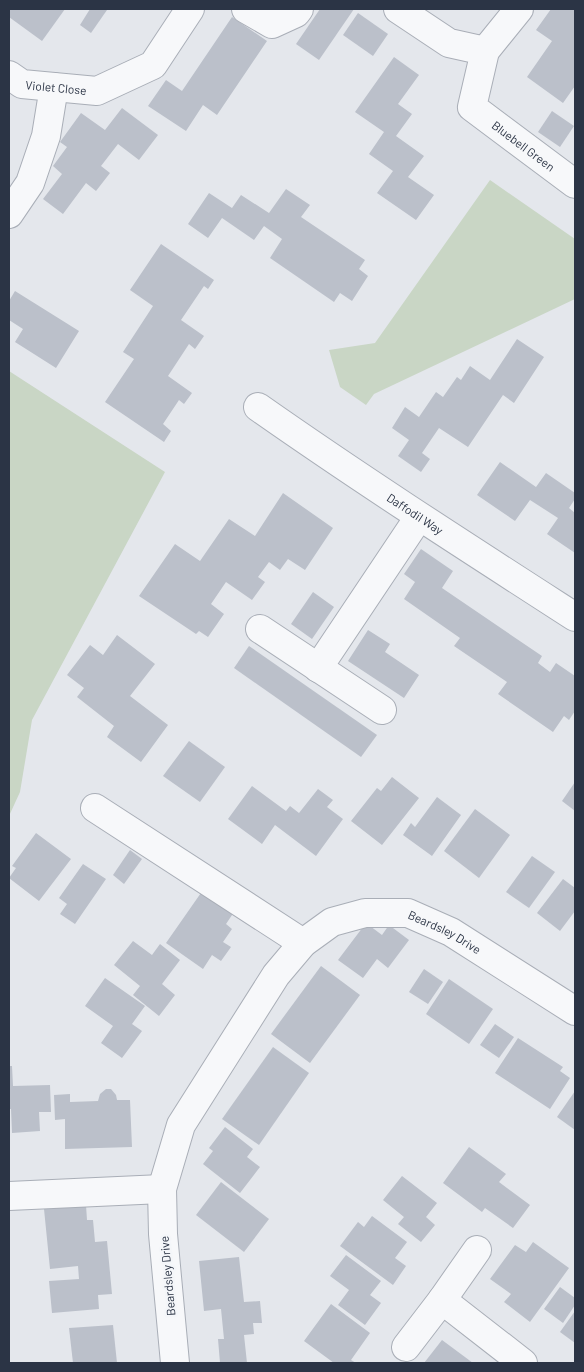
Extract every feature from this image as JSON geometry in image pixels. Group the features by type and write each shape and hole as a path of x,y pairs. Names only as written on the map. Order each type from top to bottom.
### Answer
{"street":[{"name":"Violet Close","path":"9,75 22,84 96,91 153,65 190,9"},
{"path":"246,9 272,24 296,13 299,9"},
{"path":"398,9 449,43 485,51 519,9"},
{"name":"Bluebell Green","path":"485,51 472,107 575,184"},
{"path":"9,214 30,183 46,136 54,87"},
{"name":"Daffodil Way","path":"258,407 419,517 575,617"},
{"path":"318,668 419,517"},
{"path":"260,629 382,710"},
{"path":"95,808 304,943"},
{"name":"Beardsley Drive","path":"175,1363 163,1234 162,1189 181,1125 276,974 304,943 332,922 365,913 408,913 451,932 575,1011"},
{"path":"9,1196 162,1189"},
{"path":"406,1348 477,1250"},
{"path":"442,1300 523,1363"}],"green space":[{"path":"490,180 575,239 575,299 374,394 366,405 340,387 329,350 375,343"},
{"path":"9,371 165,472 32,720 20,792 9,816"}],"building":[{"path":"9,9 65,9 42,41 9,17"},
{"path":"90,9 107,10 91,33 80,25"},
{"path":"320,9 354,9 319,60 296,44"},
{"path":"551,9 575,9 575,86 563,103 527,77 552,41 536,30"},
{"path":"358,13 388,34 373,56 343,35"},
{"path":"232,17 267,41 217,115 203,105 186,131 148,106 166,80 182,91"},
{"path":"394,57 419,75 398,104 412,114 396,136 424,156 408,177 434,195 416,220 377,193 393,171 369,154 384,132 355,112"},
{"path":"122,108 158,135 139,160 118,144 101,166 110,173 96,191 86,183 63,214 43,199 62,174 53,166 67,147 60,142 81,113 105,130"},
{"path":"552,111 574,126 560,147 538,132"},
{"path":"286,189 310,205 301,217 365,260 359,269 368,276 352,301 340,293 334,302 270,258 282,239 264,226 254,240 222,218 208,238 188,224 209,193 232,208 241,195 269,213"},
{"path":"161,244 214,280 208,289 204,286 181,320 204,336 195,349 189,344 168,376 192,393 184,404 179,400 163,424 171,431 164,442 105,402 134,359 123,352 153,306 130,290"},
{"path":"15,291 79,331 56,368 15,342 23,329 9,320 9,301"},
{"path":"517,339 544,357 514,403 503,395 468,447 439,428 422,453 430,459 421,472 398,456 409,440 392,428 405,407 419,417 436,392 443,397 457,377 461,380 470,366 490,380"},
{"path":"500,462 536,487 546,473 575,493 575,499 569,508 575,513 575,553 547,534 558,518 530,500 515,521 477,495"},
{"path":"283,493 333,528 305,570 288,559 280,570 269,562 258,577 265,582 252,600 226,582 211,604 224,614 208,637 199,631 196,634 139,596 175,544 200,561 229,519 255,536"},
{"path":"421,549 453,571 442,588 542,656 538,663 550,672 556,663 575,676 575,711 569,720 564,716 553,732 498,694 507,682 454,646 460,638 404,599 415,582 404,574"},
{"path":"313,592 334,607 312,639 291,624"},
{"path":"368,630 390,644 385,652 419,675 404,698 348,661"},
{"path":"117,635 155,664 130,696 168,725 141,762 107,737 114,726 77,697 84,688 67,675 90,645 103,655"},
{"path":"249,646 377,735 361,757 234,668"},
{"path":"189,741 225,767 200,802 163,776"},
{"path":"392,777 419,798 382,845 351,821 377,788 381,791"},
{"path":"575,782 575,811 562,801"},
{"path":"252,786 286,811 290,806 299,813 318,789 333,800 327,807 343,819 316,856 275,825 262,844 228,819"},
{"path":"437,797 461,815 432,856 403,835 411,823 415,827"},
{"path":"475,809 510,835 479,878 444,851"},
{"path":"36,833 71,859 39,901 9,878 16,868 12,866"},
{"path":"130,850 142,859 124,884 113,875"},
{"path":"532,856 555,872 529,908 506,892"},
{"path":"83,864 106,879 75,924 60,914 67,904 59,898"},
{"path":"563,879 575,888 575,911 560,931 537,913"},
{"path":"203,890 234,912 226,924 232,929 223,942 231,947 221,961 212,955 203,969 166,943"},
{"path":"366,923 382,935 389,925 409,940 388,968 377,959 363,978 338,960"},
{"path":"133,941 152,955 160,944 180,960 162,984 175,995 159,1016 133,995 140,986 114,965"},
{"path":"321,966 360,995 310,1063 271,1034"},
{"path":"424,969 443,982 428,1004 409,992"},
{"path":"105,978 145,1006 132,1024 142,1031 122,1058 101,1043 113,1026 85,1006"},
{"path":"449,979 493,1009 469,1044 426,1014"},
{"path":"495,1024 514,1037 499,1058 480,1045"},
{"path":"518,1038 563,1067 560,1071 570,1078 550,1109 495,1073"},
{"path":"273,1047 309,1073 259,1145 222,1119"},
{"path":"9,1066 12,1066 13,1086 50,1085 51,1112 39,1112 40,1131 12,1133 11,1109 9,1109"},
{"path":"106,1089 111,1089 116,1095 117,1100 130,1100 132,1147 65,1149 65,1119 55,1120 54,1095 70,1094 70,1102 98,1101 100,1094"},
{"path":"575,1091 575,1130 557,1117"},
{"path":"225,1127 253,1149 247,1157 260,1167 240,1193 203,1164 213,1151 209,1148"},
{"path":"469,1147 506,1174 499,1182 530,1205 513,1228 485,1208 482,1212 443,1183"},
{"path":"402,1176 437,1203 426,1217 435,1225 421,1242 398,1224 404,1217 383,1200"},
{"path":"221,1182 269,1219 244,1252 196,1215"},
{"path":"86,1205 87,1220 93,1220 95,1242 107,1241 112,1294 98,1295 99,1309 52,1313 49,1281 79,1279 78,1266 50,1269 44,1209"},
{"path":"372,1216 407,1242 395,1258 406,1266 393,1285 340,1246 358,1222 364,1227"},
{"path":"533,1242 569,1268 530,1322 504,1302 511,1294 490,1279 515,1245 526,1252"},
{"path":"346,1255 381,1281 370,1295 381,1303 365,1325 338,1305 349,1290 330,1276"},
{"path":"239,1257 244,1302 260,1301 262,1323 253,1323 254,1334 244,1335 247,1363 220,1363 218,1339 224,1339 221,1309 204,1311 199,1261"},
{"path":"560,1287 575,1298 575,1305 563,1323 544,1309"},
{"path":"331,1304 370,1333 351,1360 356,1363 334,1363 304,1341"},
{"path":"575,1311 575,1343 560,1332"},
{"path":"113,1325 117,1363 73,1363 69,1328"},
{"path":"442,1340 473,1363 424,1363"}]}
